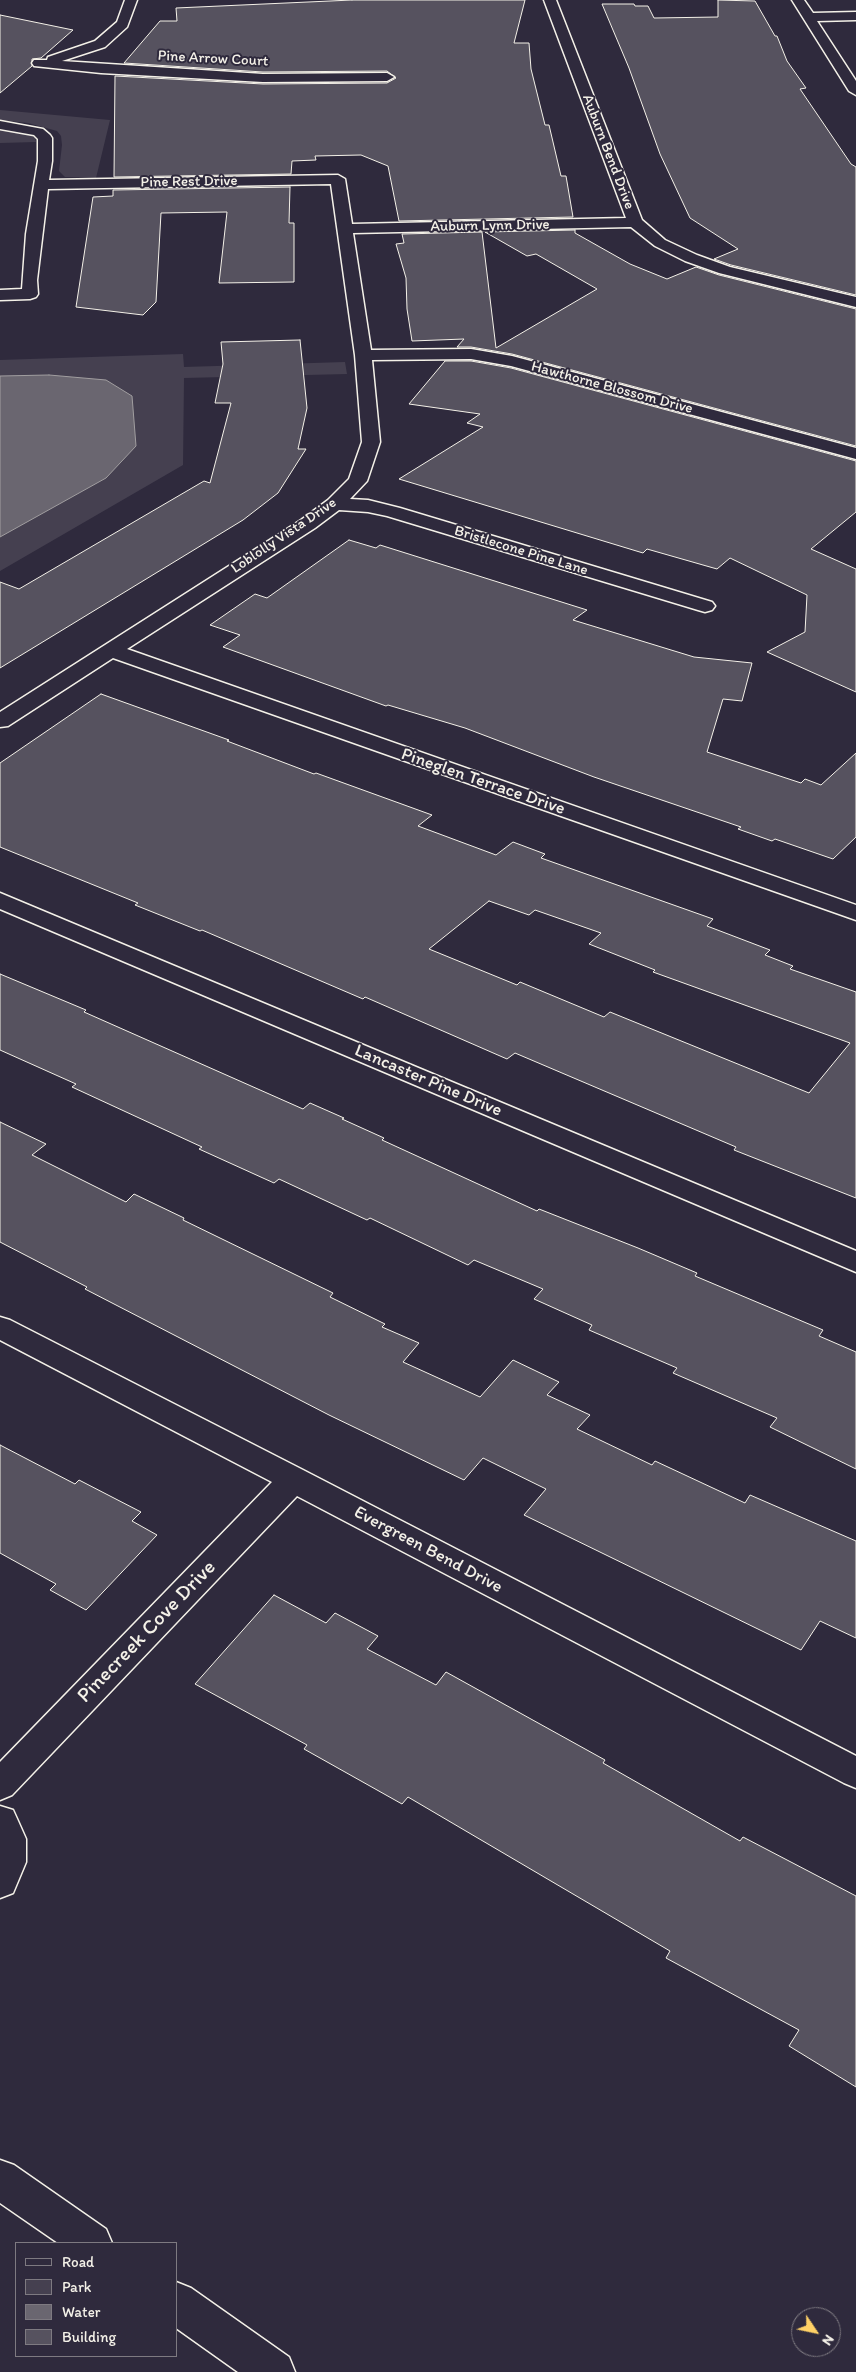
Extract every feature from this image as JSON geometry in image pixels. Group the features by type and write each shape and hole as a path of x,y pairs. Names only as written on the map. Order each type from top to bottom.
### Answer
{"street":[{"name":"Pine Arrow Court","path":"131,0 123,24 100,44 65,57 39,63 101,69 263,78 387,77"},
{"name":"Auburn Bend Drive","path":"550,0 635,222 660,243 691,258 725,270 856,302"},
{"path":"798,0 856,91"},
{"path":"809,17 856,16"},
{"path":"0,125 38,132 46,138 46,161 40,185 29,280 30,294 0,295"},
{"name":"Pine Rest Drive","path":"40,185 338,178"},
{"name":"Loblolly Vista Drive","path":"0,721 308,524 335,504 358,481 371,442 363,355 338,178"},
{"name":"Auburn Lynn Drive","path":"345,229 635,222"},
{"name":"Hawthorne Blossom Drive","path":"363,355 471,354 512,361 856,454"},
{"name":"Bristlecone Pine Lane","path":"335,504 368,506 393,512 705,606"},
{"name":"Pineglen Terrace Drive","path":"110,650 856,913"},
{"name":"Lancaster Pine Drive","path":"0,900 856,1262"},
{"name":"Evergreen Bend Drive","path":"0,1327 856,1774"},
{"name":"Pinecreek Cove Drive","path":"0,1785 294,1479"},
{"path":"0,1821 8,1839 8,1862 0,1882"},
{"path":"0,2179 91,2242"},
{"path":"178,2304 274,2372"}],"green space":[{"path":"0,110 110,120 96,178 65,177 59,171 62,145 61,136 57,131 28,123 0,120"},
{"path":"0,129 28,134 35,137 36,142 0,143"},
{"path":"183,354 184,367 345,362 347,374 184,378 183,465 0,571 0,360"}],"water":[{"path":"49,375 106,380 132,396 136,446 106,478 0,537 0,376"}],"building":[{"path":"352,0 525,0 514,43 529,43 531,69 545,125 549,125 561,176 566,176 573,217 399,221 388,166 361,155 315,156 316,160 292,161 291,174 114,177 115,76 263,84 387,83 396,78 387,71 263,72 124,63 160,21 177,21 176,8"},
{"path":"718,0 755,1 775,36 777,36 787,61 806,88 800,89 851,164 856,167 856,295 731,265 714,259 738,249 690,218 660,154 629,68 602,4 648,6 654,18 718,17"},
{"path":"0,15 73,30 41,58 32,59 32,66 0,93"},
{"path":"290,187 289,223 294,223 294,282 219,283 227,212 161,213 156,302 143,315 76,307 93,197 113,196 113,190"},
{"path":"575,230 575,233 630,264 667,279 696,267 719,275 856,309 856,446 512,354 471,347 457,347 464,339 412,341 407,309 406,278 396,244 404,243 402,234 482,232 496,348 597,289 536,254 527,256 485,232"},
{"path":"300,340 307,408 298,449 306,449 278,493 243,520 0,668 0,582 19,589 204,481 210,483 231,403 215,403 223,364 221,342"},
{"path":"445,361 471,361 511,368 856,461 856,512 811,549 856,569 856,692 767,652 805,632 807,595 730,558 717,569 647,549 643,553 399,479 483,427 467,423 480,414 409,404"},
{"path":"349,540 376,548 380,545 587,610 573,620 694,657 752,663 742,701 723,699 707,752 801,783 805,779 821,785 856,753 856,837 833,859 775,839 772,841 738,829 741,827 594,777 465,728 386,706 223,647 240,635 210,625 255,594 267,598"},
{"path":"101,694 229,740 227,741 314,774 316,773 432,815 418,826 496,855 513,842 545,854 541,858 713,919 707,926 770,950 765,955 793,966 790,969 856,992 856,1198 734,1150 736,1147 515,1053 507,1059 365,997 363,999 202,930 200,931 135,905 138,903 0,847 0,763","holes":["489,901 529,915 535,910 601,933 589,944 655,970 653,972 850,1043 809,1093 610,1012 604,1017 520,982 517,985 429,949"]},
{"path":"0,974 86,1010 84,1012 303,1109 310,1103 384,1138 382,1140 537,1211 539,1209 638,1248 697,1273 695,1276 823,1330 819,1336 856,1352 856,1469 770,1427 777,1418 673,1373 677,1368 589,1330 592,1325 534,1299 543,1289 474,1260 468,1265 370,1218 367,1220 279,1179 274,1183 199,1149 202,1147 72,1087 76,1084 0,1050"},
{"path":"0,1122 46,1144 32,1155 126,1202 134,1194 184,1218 183,1220 333,1293 330,1297 385,1324 382,1327 419,1343 403,1362 480,1397 513,1360 559,1382 547,1395 590,1415 577,1429 652,1465 655,1461 745,1503 750,1495 856,1541 856,1638 820,1621 801,1650 524,1515 546,1489 483,1458 464,1480 329,1415 85,1289 87,1287 0,1242"},
{"path":"0,1445 75,1484 79,1480 141,1512 132,1521 157,1535 86,1610 50,1590 56,1584 0,1553"},
{"path":"274,1595 326,1623 335,1613 378,1636 367,1649 436,1685 446,1672 605,1760 603,1763 740,1841 743,1837 856,1896 856,2087 789,2046 799,2030 666,1958 670,1951 408,1797 402,1804 304,1749 307,1745 195,1684"}]}
